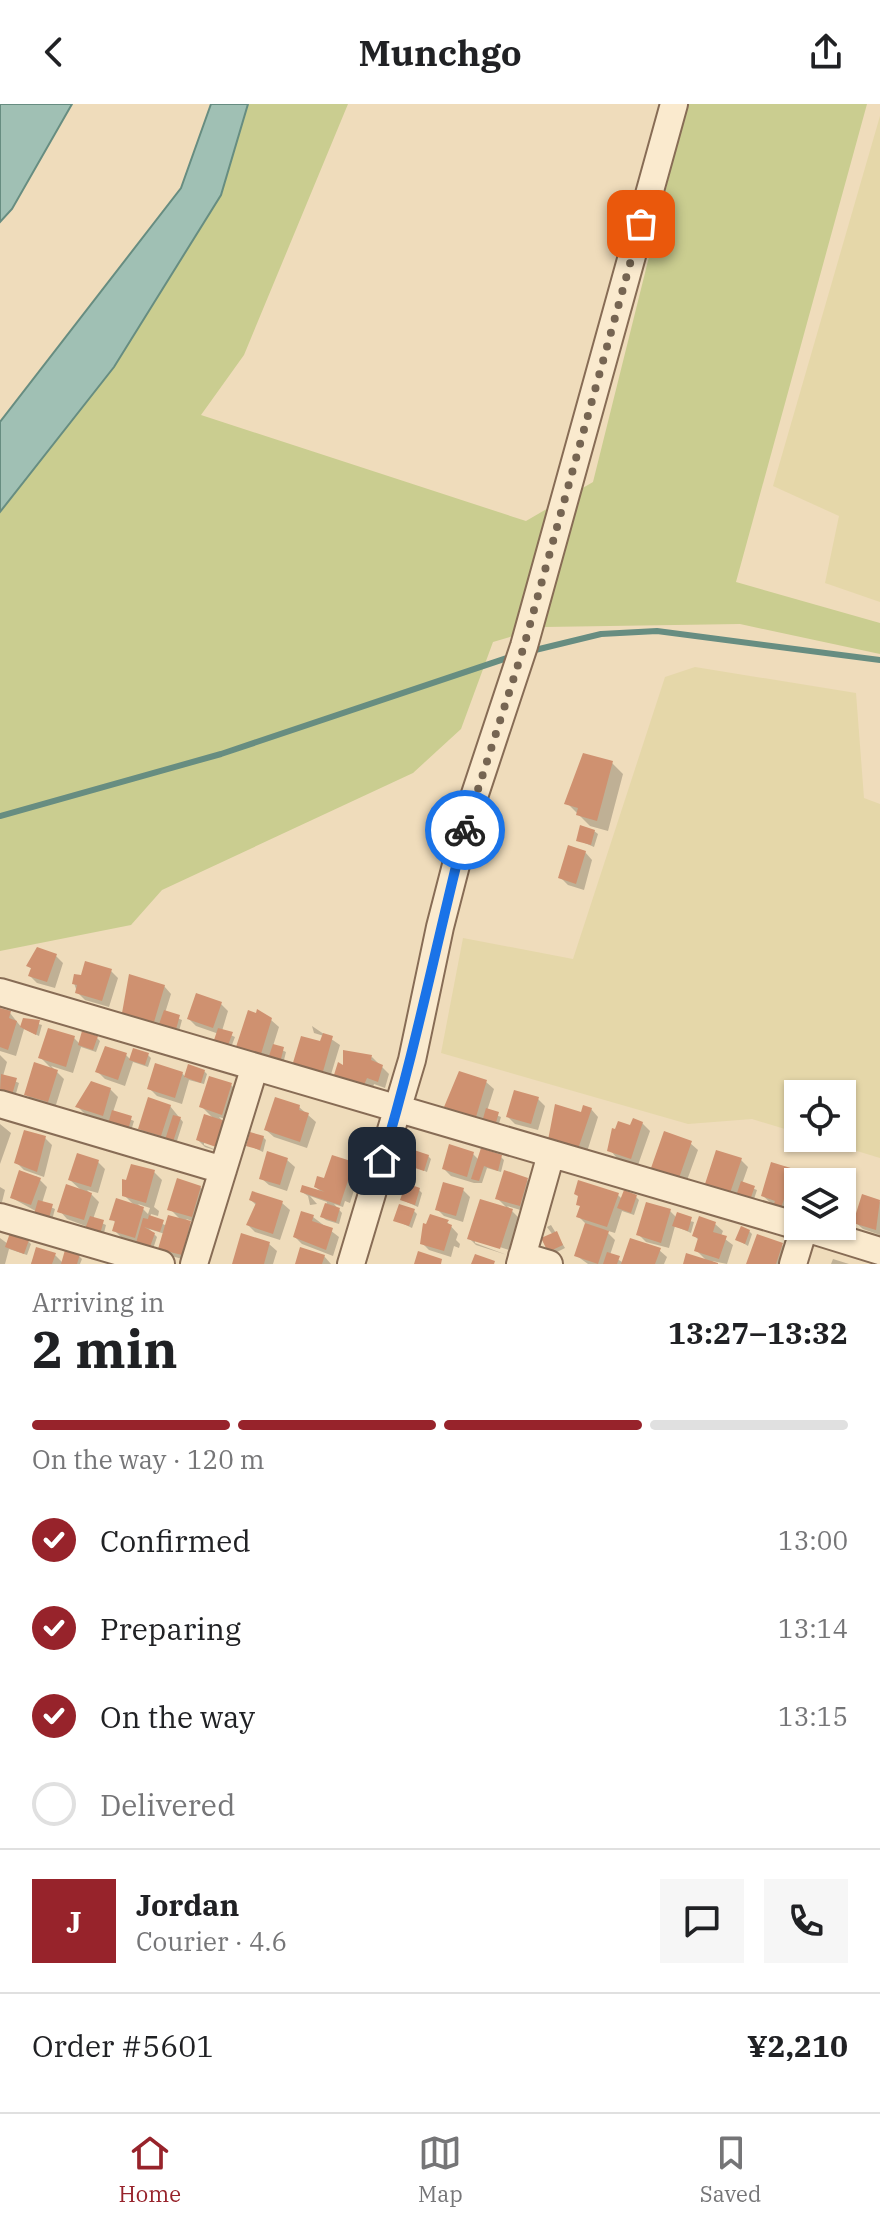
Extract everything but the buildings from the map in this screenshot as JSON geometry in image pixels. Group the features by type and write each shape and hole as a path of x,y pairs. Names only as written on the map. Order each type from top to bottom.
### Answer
{"street":[{"path":"351,1264 397,1110 472,803 524,646 674,104"},
{"path":"0,992 254,1069 784,1221"},
{"path":"194,1264 254,1069"},
{"path":"0,1104 223,1170"},
{"path":"549,1264 521,1260 551,1154"},
{"path":"0,1217 161,1264"},
{"path":"793,1264 797,1240"},
{"path":"845,1240 880,1251"}],"shaded area":[{"path":"0,104 72,104 12,209 0,222"},
{"path":"211,104 248,104 221,195 114,367 0,512 0,422 181,188"},
{"path":"880,116 880,602 825,583 839,516 773,486"},
{"path":"695,667 856,693 864,798 880,804 880,1158 856,1151 856,1080 784,1080 784,1129 752,1119 688,1124 441,1053 463,938 573,959 665,677"}],"green space":[{"path":"248,104 348,104 244,355 201,415 526,521 593,482 687,104 867,104 736,582 880,623 880,654 740,624 544,627 493,642 461,729 413,773 162,890 131,925 0,951 0,512 114,367 221,195"}],"waterway":[{"path":"531,651 601,634 657,631 880,660"},
{"path":"0,816 221,754 513,656"}],"way so far":[{"path":"465,830 524,646 641,224"}],"route":[{"path":"382,1161 412,1060 440,927 465,830"}]}
